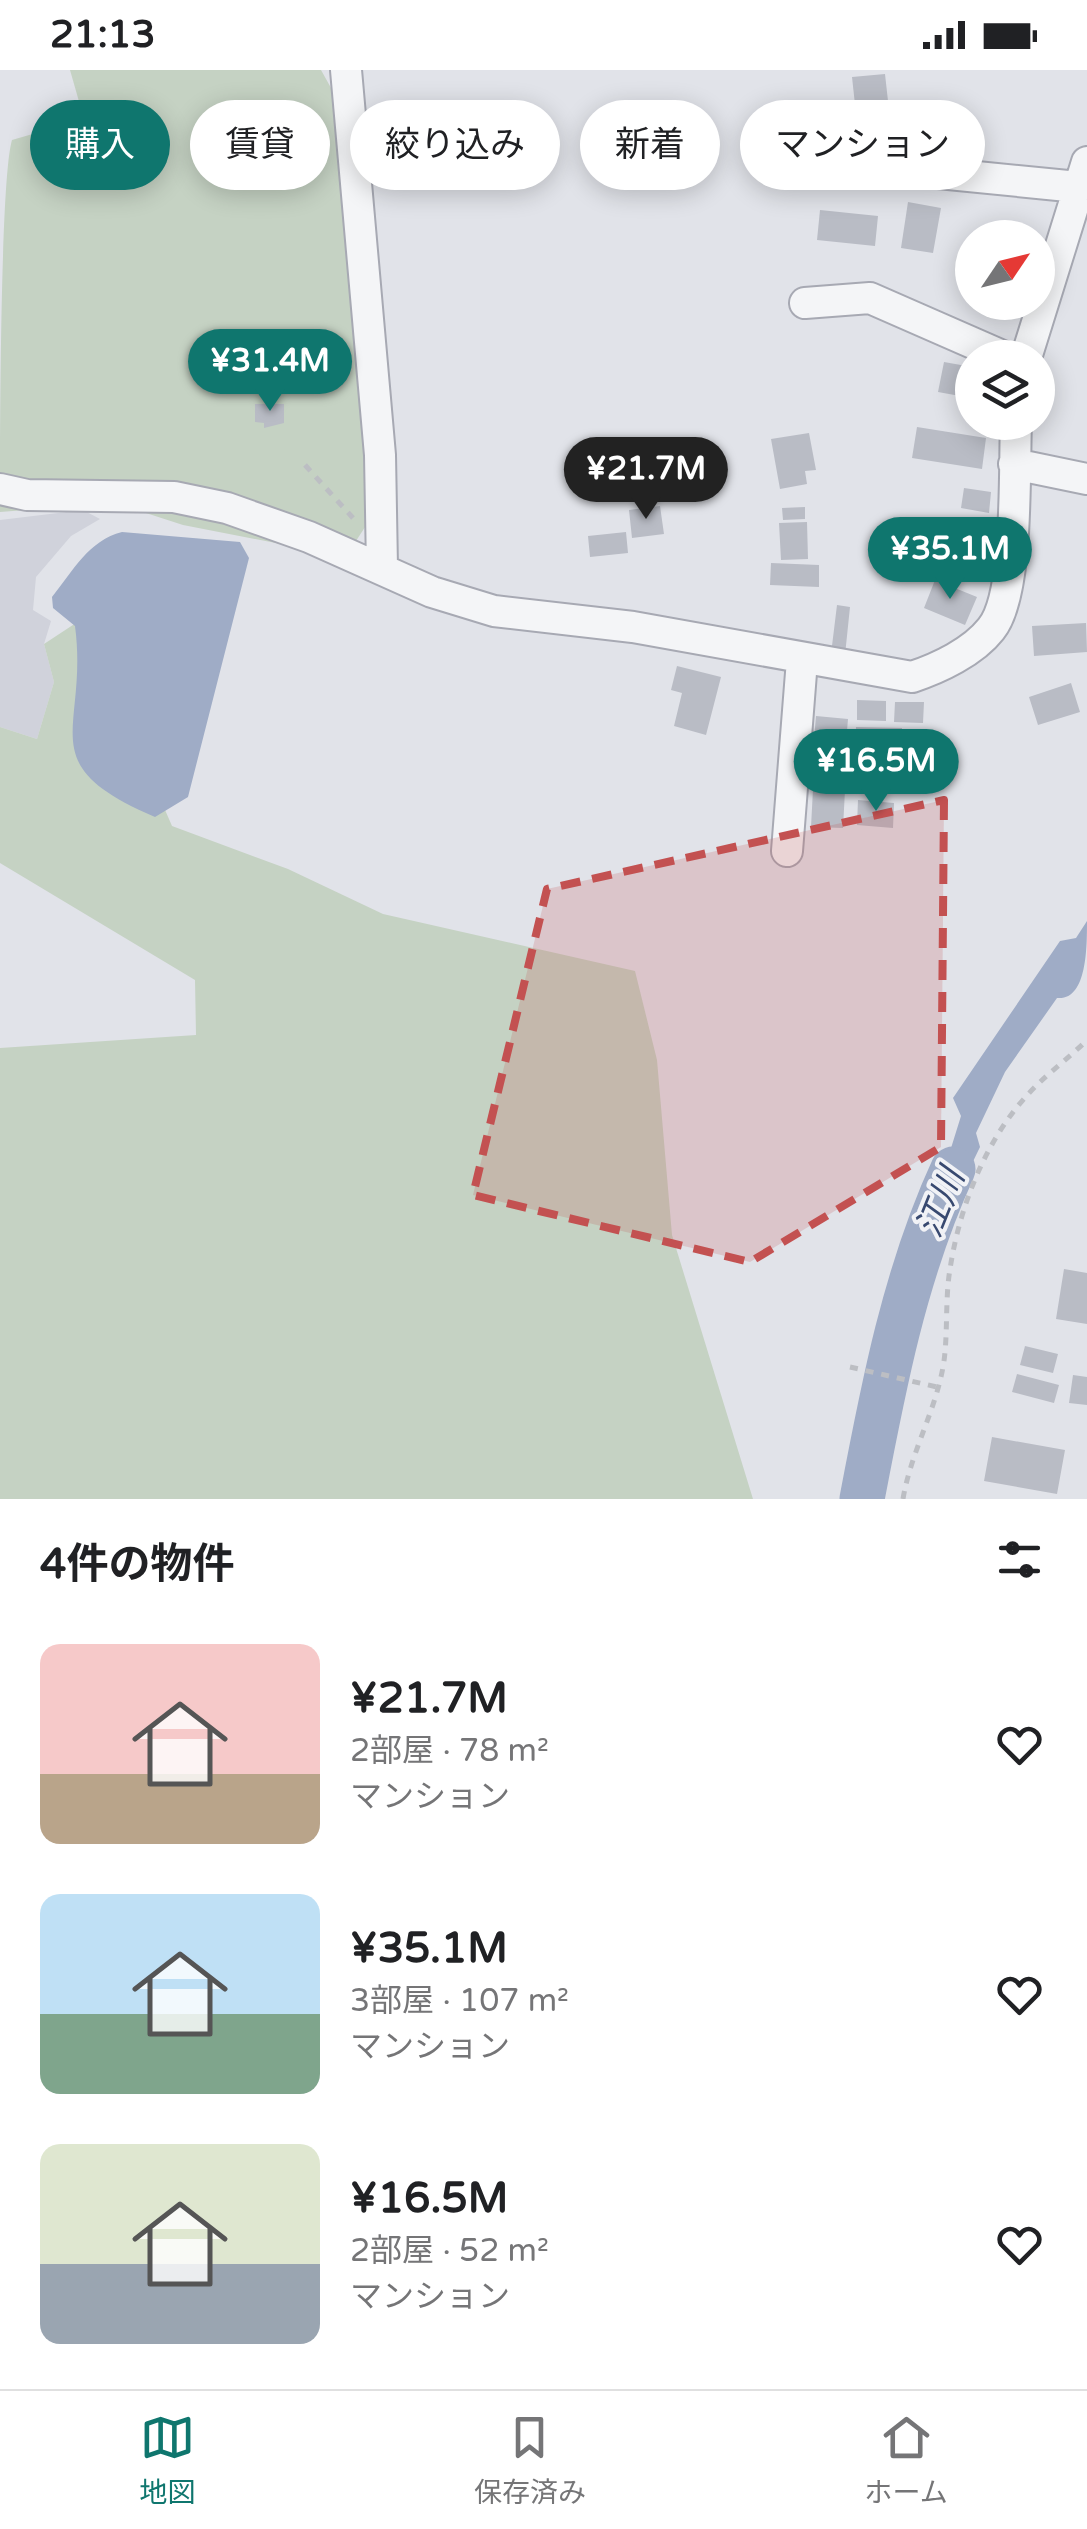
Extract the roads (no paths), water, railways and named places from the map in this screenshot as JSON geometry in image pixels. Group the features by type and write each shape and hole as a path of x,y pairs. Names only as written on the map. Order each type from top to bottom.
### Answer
{"street":[{"path":"346,70 380,455 382,559"},
{"path":"985,170 1082,174 1031,340"},
{"path":"805,303 870,298 966,340"},
{"path":"0,489 27,495 128,494 227,508 382,559 432,592 494,611 634,627 802,660 912,676 941,667 992,628 1009,578 1015,440"},
{"path":"1014,464 1087,479"},
{"path":"787,851 802,660"}],"water":[{"path":"122,532 240,542 249,558 188,797 155,817 116,798 91,779 78,761 73,741 75,626 53,608 52,597 82,558 100,542"},
{"path":"1087,921 1080,982 1067,997 1057,998 1005,1072 976,1133 980,1147 949,1211 941,1210 928,1222 961,1116 953,1098 1060,941 1076,938"}],"waterway":[{"name":"江川","path":"862,1499 887,1373 909,1290 953,1169"}]}
